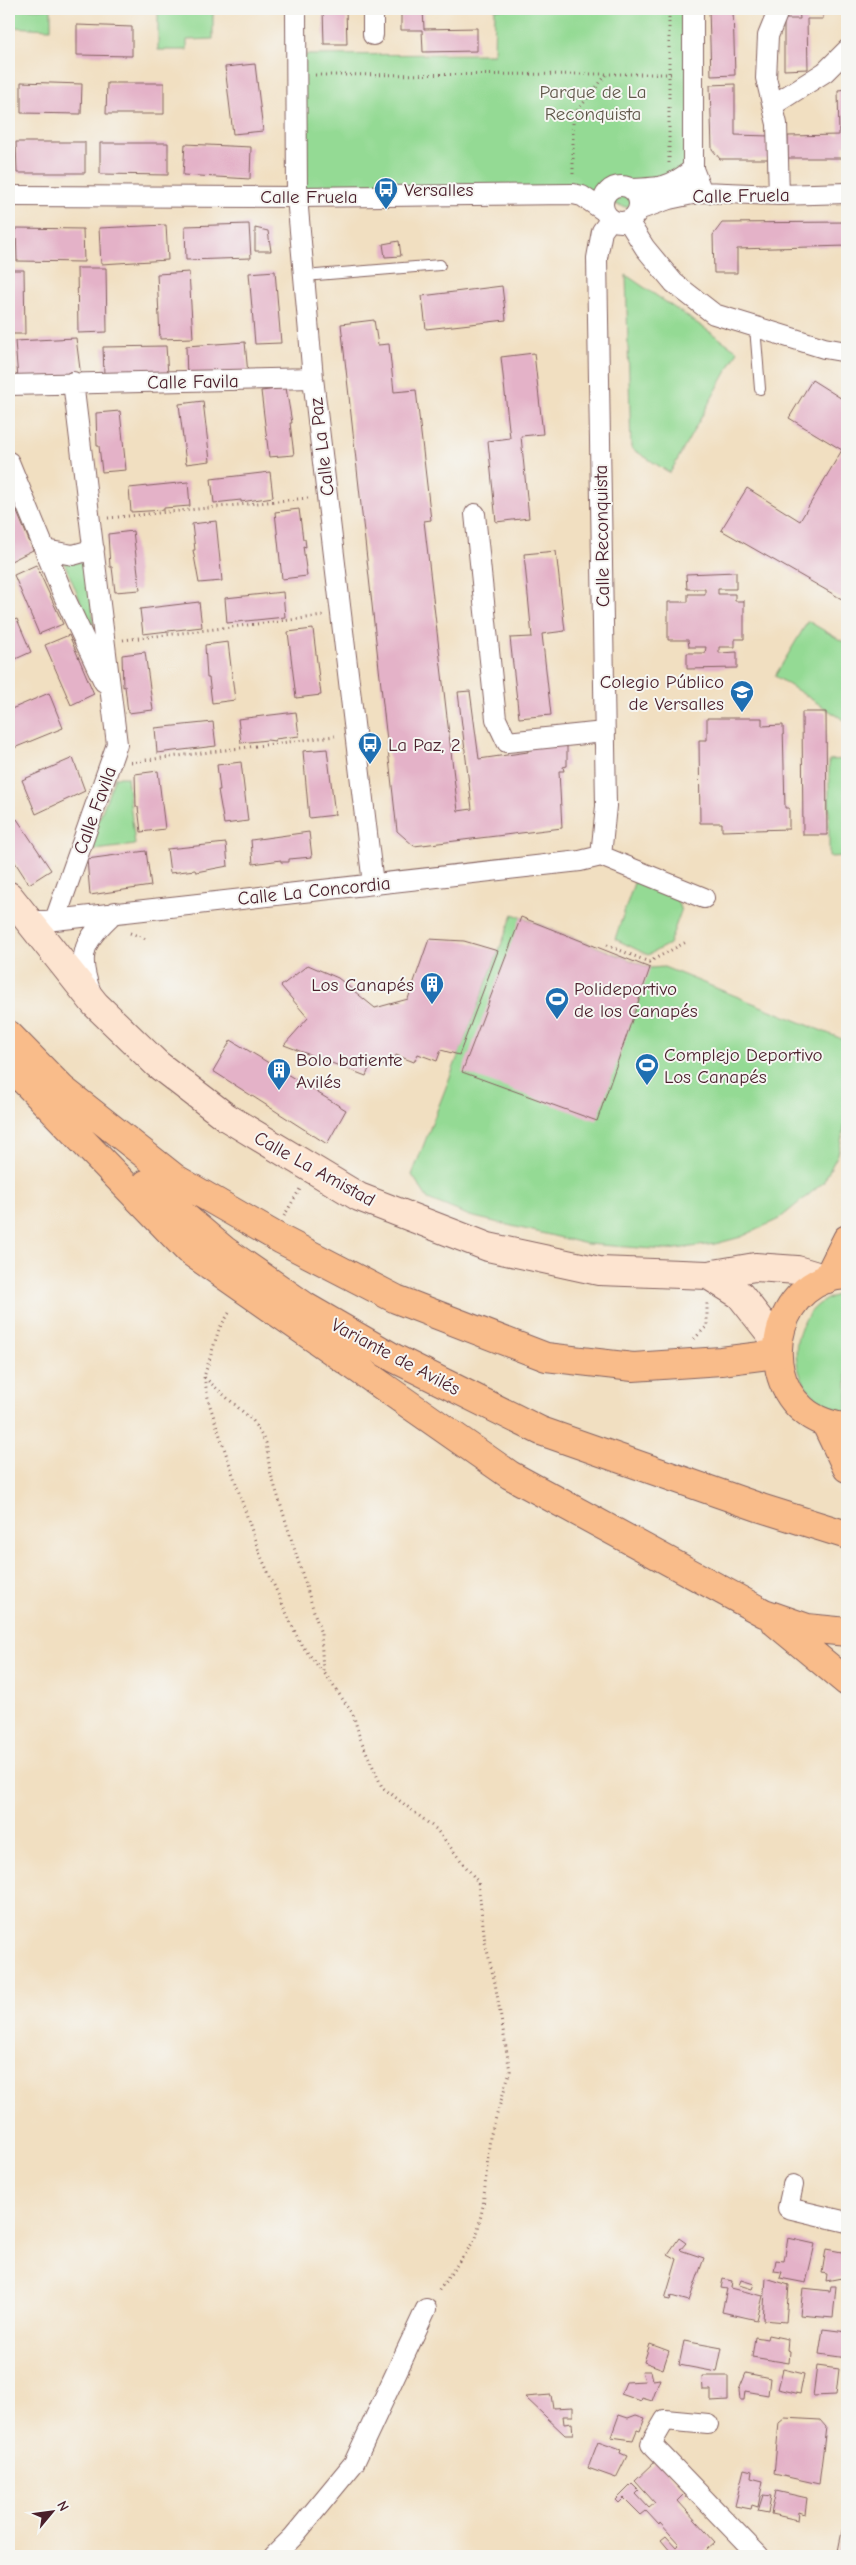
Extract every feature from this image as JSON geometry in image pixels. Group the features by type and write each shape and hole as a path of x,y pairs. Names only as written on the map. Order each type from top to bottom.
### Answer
{"main road":[{"name":"Calle La Amistad","path":"9,896 95,1004 157,1064 226,1117 359,1197 488,1247 600,1271 708,1275 755,1267 797,1270 837,1277"},
{"path":"9,1036 62,1089 176,1179 282,1240 396,1299 546,1356 633,1368 721,1361 777,1348"},
{"path":"11,1067 188,1250 510,1475 764,1612 807,1628 847,1632"},
{"name":"Variante de Avilés","path":"11,1067 224,1250 306,1307 394,1358 541,1431 761,1508 847,1535"},
{"path":"847,1239 837,1277 800,1296 785,1317 777,1348 778,1369 792,1398 802,1410 836,1426 847,1468"},
{"name":"Calle La Amistad","path":"708,1275 740,1295 777,1348"},
{"path":"764,1612 847,1682"}],"street":[{"name":"Calle La Paz","path":"296,9 297,197 313,378 326,496 373,884"},
{"path":"373,9 373,35"},
{"path":"693,9 693,169 702,192"},
{"path":"779,9 768,36 766,78 777,124 779,195"},
{"path":"772,104 825,72 847,50"},
{"name":"Calle Fruela","path":"620,215 603,203 609,190 624,186 631,189 675,184 693,169"},
{"path":"631,189 638,198 620,215 674,283 714,314 824,348 847,352"},
{"name":"Calle Fruela","path":"9,196 297,197 573,194 582,196 620,215 669,199 702,192 779,195 847,193"},
{"name":"Calle Reconquista","path":"601,856 606,806 597,258 602,231 620,215"},
{"name":"Calle Favila","path":"9,385 73,382 313,378"},
{"name":"Calle Favila","path":"55,920 117,744 73,382"},
{"name":"Calle Favila","path":"9,462 45,550 112,698"},
{"path":"474,514 496,719 507,742 604,732"},
{"path":"45,550 73,555 94,549"},
{"path":"601,856 704,898"},
{"name":"Calle La Concordia","path":"27,921 55,920 580,861 601,856"},
{"path":"95,1004 83,972 84,952 98,928 115,912"},
{"path":"793,2185 788,2208 847,2222"},
{"path":"274,2556 293,2537 354,2462 426,2309"},
{"path":"708,2424 665,2420 651,2444 759,2556"}],"lane":[{"path":"304,276 440,265"},
{"path":"754,327 760,389"}],"path":[{"path":"669,9 669,185"},
{"path":"573,194 573,116 607,74"},
{"path":"296,75 694,74"},
{"path":"90,520 326,496"},
{"path":"105,642 341,613"},
{"path":"111,764 356,733"},
{"path":"607,945 649,962 688,941"},
{"path":"284,1217 312,1170"},
{"path":"690,1343 707,1326 708,1275"},
{"path":"230,1314 219,1328 204,1377 209,1403 259,1552 300,1643 323,1671 353,1714 360,1738 382,1787 436,1829 478,1882 485,1942 495,1983 510,2071 490,2137 483,2206 476,2238 426,2309"},
{"path":"204,1377 253,1421 266,1443 270,1471 321,1634 323,1671"}],"green space":[{"path":"9,9 51,9 51,29 9,27"},
{"path":"158,9 213,12 213,39 187,40 187,50 158,50"},
{"name":"Parque de La Reconquista","path":"495,9 693,9 693,169 638,210 582,196 297,197 296,55 494,54"},
{"path":"626,275 738,351 670,473 631,448"},
{"path":"64,562 89,562 94,634"},
{"path":"808,621 847,644 847,722 775,676"},
{"path":"847,759 847,856 829,857 829,760"},
{"path":"115,777 127,777 135,845 87,851"},
{"path":"635,880 676,898 681,911 669,944 648,955 615,939"},
{"name":"Complejo Deportivo Los Canapés","path":"513,914 650,968 664,967 847,1041 847,1116 838,1154 823,1183 779,1219 741,1237 715,1244 667,1250 587,1244 470,1216 428,1199 412,1175"},
{"path":"847,1293 847,1411 844,1411 821,1401 809,1390 801,1376 797,1360 797,1345 800,1330 807,1316 818,1305 831,1297"}],"building":[{"path":"323,9 346,9 347,44 324,44"},
{"path":"401,9 423,9 424,29 477,28 477,51 423,52 422,30 401,30"},
{"path":"709,9 733,9 735,75 711,76"},
{"path":"799,9 823,9 823,19 807,19 808,69 784,70 784,19 800,19"},
{"path":"77,25 132,27 132,56 77,55"},
{"path":"255,64 263,131 233,134 225,67"},
{"path":"21,82 82,84 81,114 21,113"},
{"path":"107,83 164,83 164,114 106,114"},
{"path":"735,84 735,135 770,136 770,159 720,159 712,149 710,85"},
{"path":"847,89 847,145 843,145 843,158 788,158 788,136 839,135 838,90"},
{"path":"16,142 85,142 85,173 17,173"},
{"path":"100,143 168,143 168,175 100,174"},
{"path":"185,144 251,147 250,179 183,175"},
{"path":"847,222 847,246 737,249 737,273 714,273 713,235 722,223"},
{"path":"249,224 251,258 186,260 185,226"},
{"path":"166,225 168,260 101,264 99,228"},
{"path":"16,228 83,229 84,262 17,261"},
{"path":"255,228 268,231 271,251 255,251"},
{"path":"399,241 401,256 385,257 383,244"},
{"path":"77,268 106,268 107,332 78,333"},
{"path":"9,270 24,270 25,334 9,334"},
{"path":"275,271 281,343 255,344 249,273"},
{"path":"189,272 193,338 160,339 157,274"},
{"path":"502,286 506,320 426,329 422,296"},
{"path":"374,320 378,345 389,344 394,392 416,390 431,520 424,521 458,811 472,809 458,692 470,691 479,759 528,752 527,743 567,739 567,766 563,767 564,771 559,771 562,828 414,846 397,831 341,324"},
{"path":"76,338 81,377 18,379 15,341"},
{"path":"245,342 248,374 187,379 186,346"},
{"path":"166,346 168,375 104,375 103,347"},
{"path":"534,353 543,434 521,436 529,518 496,522 488,441 510,438 501,357"},
{"path":"812,380 847,402 847,602 721,530 747,488 800,521 842,450 789,418"},
{"path":"286,388 292,423 290,423 294,455 269,457 261,391"},
{"path":"203,401 210,461 186,464 179,404"},
{"path":"120,411 126,470 102,472 99,446 97,446 96,413"},
{"path":"270,472 273,497 241,502 241,500 214,503 211,479"},
{"path":"188,482 190,506 131,512 129,488"},
{"path":"9,493 33,550 9,562"},
{"path":"299,509 303,539 305,539 306,547 303,546 307,576 282,579 275,512"},
{"path":"216,521 222,581 199,583 193,550 195,550 192,524"},
{"path":"133,531 140,590 115,592 112,567 110,567 108,534"},
{"path":"556,551 565,631 542,634 551,715 519,718 510,638 532,637 524,554"},
{"path":"36,565 63,624 39,634 14,575"},
{"path":"736,572 736,589 718,589 718,594 735,594 735,601 744,601 744,639 735,639 735,647 719,647 719,653 737,652 737,668 687,669 687,653 705,653 706,647 689,647 688,640 668,640 668,602 688,602 688,594 705,594 705,589 687,589 686,574"},
{"path":"283,592 285,617 227,623 225,598"},
{"path":"199,602 202,627 143,634 140,609"},
{"path":"17,619 31,652 9,662 9,622"},
{"path":"313,629 321,695 296,698 288,632"},
{"path":"69,635 94,694 71,705 45,645"},
{"path":"228,642 235,700 212,703 209,678 207,678 205,645"},
{"path":"145,652 153,710 128,713 125,686 123,687 122,655"},
{"path":"49,693 63,728 9,750 9,710"},
{"path":"296,712 299,736 275,739 275,741 241,743 238,719"},
{"path":"802,712 826,712 827,835 803,835"},
{"path":"707,718 762,718 762,726 783,725 785,808 789,808 789,829 722,831 722,823 700,823 699,740 707,740"},
{"path":"213,722 216,746 157,753 155,728"},
{"path":"327,749 335,815 309,818 303,751"},
{"path":"73,758 85,791 36,814 22,780"},
{"path":"241,762 248,821 224,824 218,790 220,790 217,765"},
{"path":"158,771 165,829 141,832 138,807 136,807 135,774"},
{"path":"9,794 14,808 9,810"},
{"path":"17,819 51,870 29,884 9,853 9,824"},
{"path":"309,832 312,857 289,859 289,862 281,862 281,860 253,864 251,840"},
{"path":"226,843 228,866 196,872 195,870 170,873 167,849"},
{"path":"146,851 151,886 90,895 87,859"},
{"name":"Polideportivo de los Canapés","path":"521,917 650,968 597,1121 462,1072"},
{"name":"Los Canapés","path":"429,939 464,941 498,951 459,1055 441,1050 437,1061 418,1054 414,1062 396,1055 391,1068 372,1061 366,1076 284,1045 308,1018 281,986 308,965 338,978 375,1008 408,999"},
{"name":"Bolo batiente Avilés","path":"231,1040 346,1110 327,1144 213,1071"},
{"path":"679,2238 686,2243 680,2250 704,2258 689,2301 671,2296 670,2300 665,2299 677,2259 668,2254"},
{"path":"788,2238 815,2244 806,2283 780,2278 782,2272 774,2271 776,2260 784,2261"},
{"path":"826,2249 847,2253 847,2277 826,2281 827,2274 822,2273"},
{"path":"766,2278 789,2285 786,2322 763,2320"},
{"path":"723,2279 732,2281 731,2288 763,2296 757,2320 722,2312 727,2289 721,2288"},
{"path":"741,2280 754,2284 752,2289 739,2285"},
{"path":"831,2286 836,2286 833,2318 800,2315 803,2288 830,2291"},
{"path":"823,2329 847,2332 847,2358 819,2354"},
{"path":"768,2335 788,2339 789,2363 752,2357 755,2337 767,2339"},
{"path":"684,2341 722,2348 717,2372 679,2365"},
{"path":"650,2344 669,2351 663,2369 644,2362"},
{"path":"817,2366 839,2369 836,2395 813,2396"},
{"path":"783,2369 804,2374 800,2394 778,2389"},
{"path":"642,2371 651,2371 653,2380 660,2379 652,2401 642,2398 641,2401 621,2394 626,2382 645,2381"},
{"path":"746,2373 770,2378 768,2395 745,2391 744,2400 740,2400 739,2390"},
{"path":"702,2376 728,2376 728,2400 711,2401 711,2390 703,2390"},
{"path":"551,2395 553,2408 573,2407 573,2416 563,2416 564,2424 572,2423 573,2435 565,2435 525,2397"},
{"path":"619,2415 628,2418 636,2415 645,2418 640,2431 637,2430 633,2440 611,2437"},
{"path":"785,2418 820,2420 826,2427 819,2484 774,2474 779,2423"},
{"path":"598,2442 621,2450 620,2453 627,2456 616,2478 588,2468"},
{"path":"656,2461 686,2493 678,2501 715,2542 699,2556 691,2556 686,2551 683,2554 685,2556 670,2556 671,2552 661,2540 666,2536 676,2547 679,2544 660,2523 659,2525 646,2511 641,2515 624,2498 619,2503 616,2500 632,2484 639,2491 636,2494 649,2508 655,2503 635,2481"},
{"path":"744,2469 752,2471 751,2478 763,2481 758,2507 752,2505 751,2509 735,2506"},
{"path":"776,2491 807,2498 805,2514 799,2512 798,2520 771,2514"},
{"path":"763,2495 771,2496 768,2513 758,2511"},
{"path":"846,2512 847,2556 837,2556"}],"place":[{"name":"Versalles","path":"386,210"},
{"name":"Colegio Público de Versalles","path":"742,713"},
{"name":"La Paz, 2","path":"370,765"},
{"name":"Los Canapés","path":"432,1005"},
{"name":"Polideportivo de los Canapés","path":"557,1020"},
{"name":"Complejo Deportivo Los Canapés","path":"647,1086"},
{"name":"Bolo batiente Avilés","path":"279,1091"}]}
